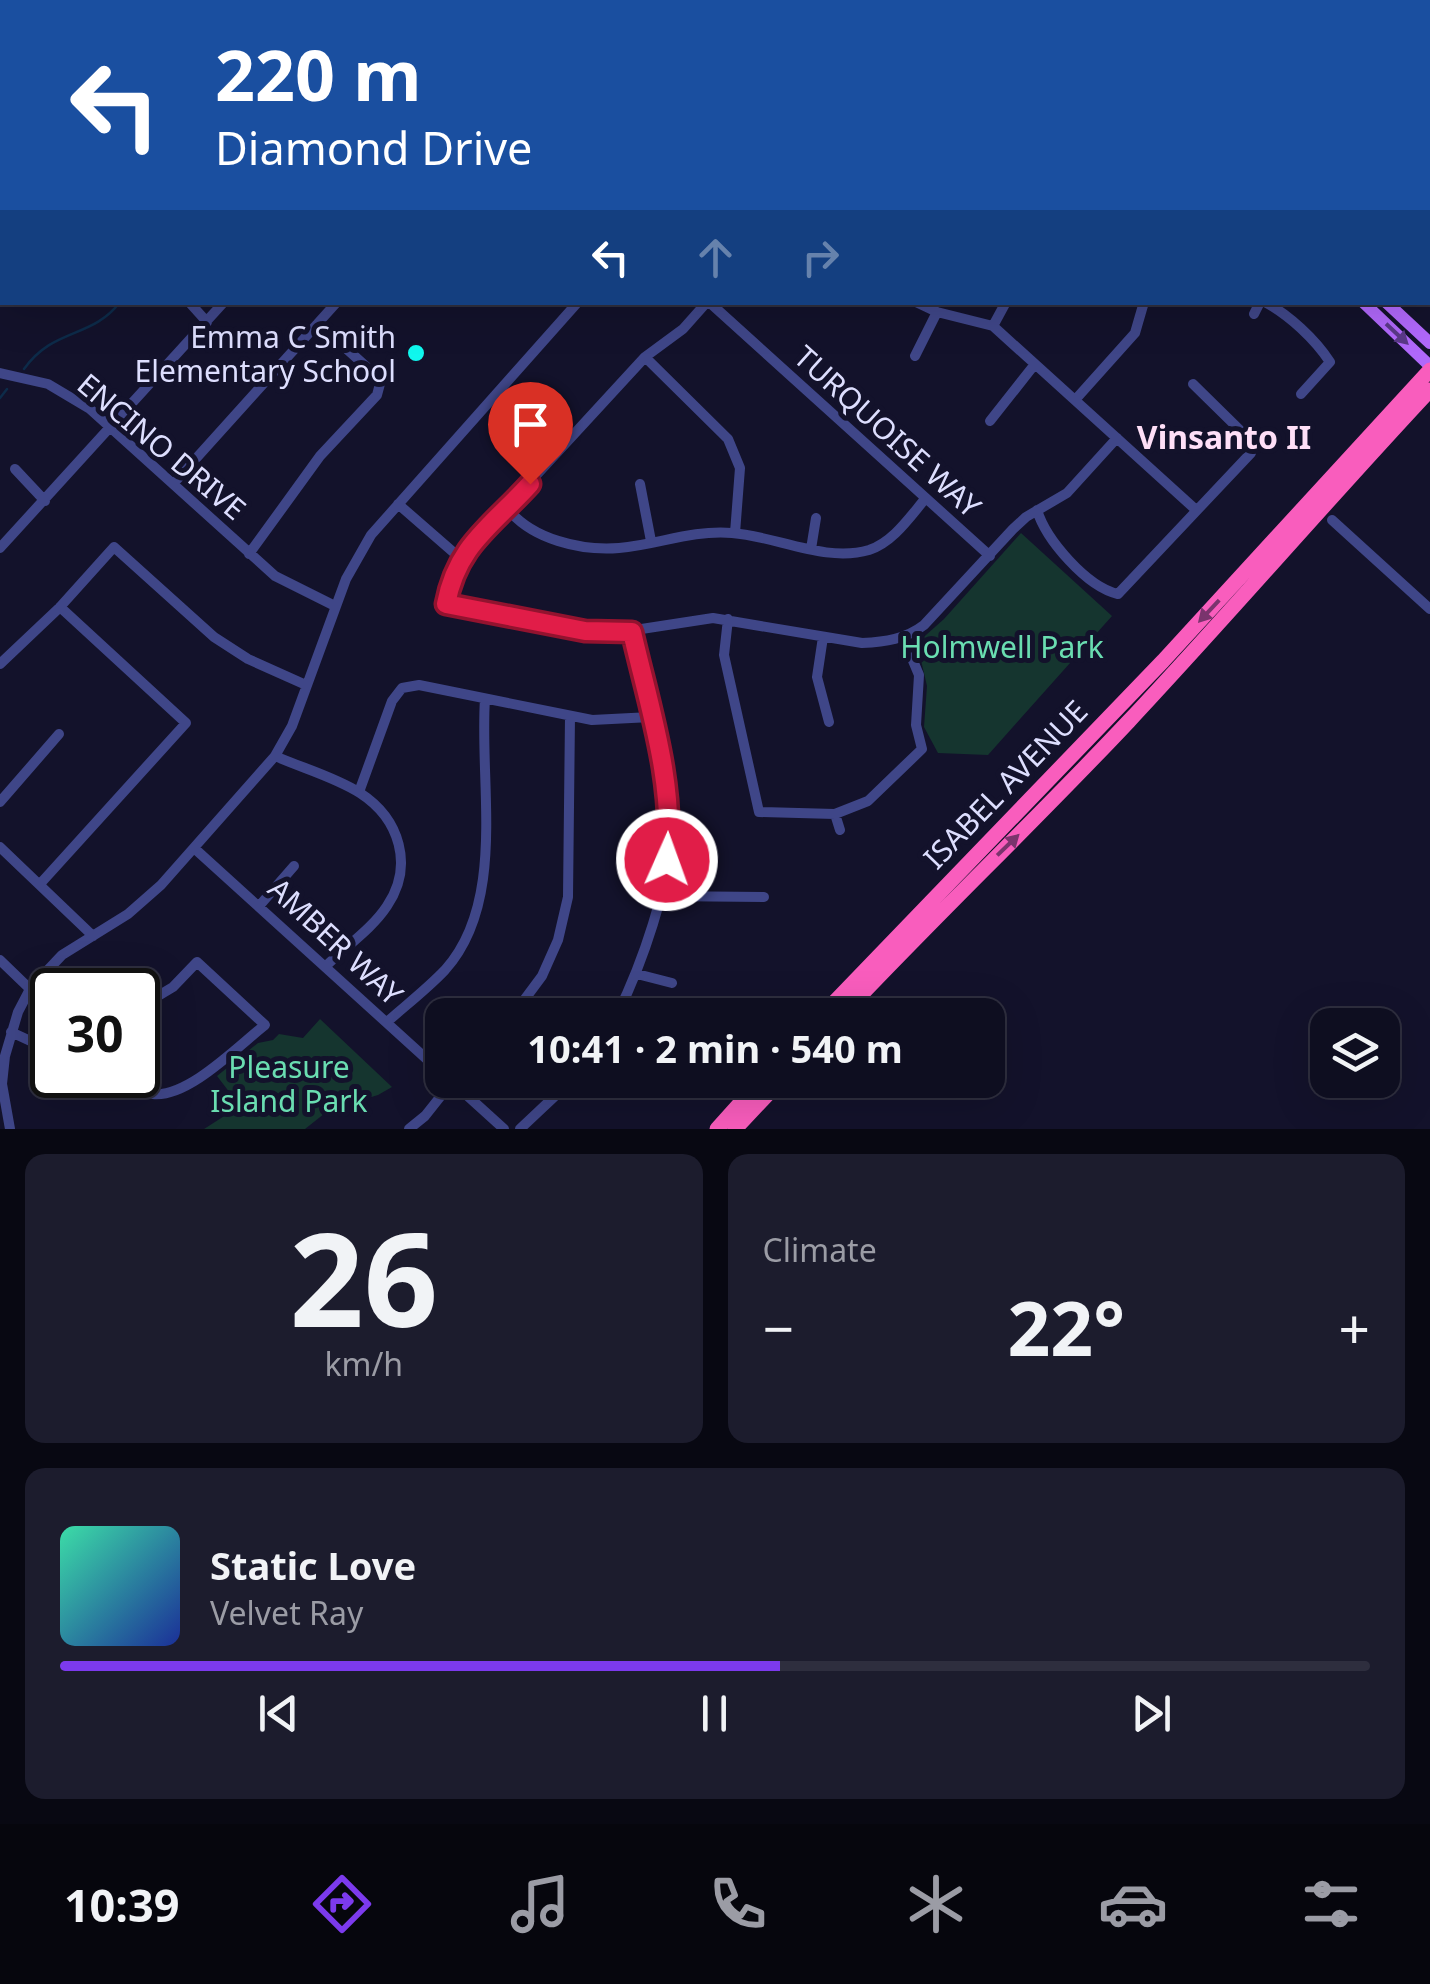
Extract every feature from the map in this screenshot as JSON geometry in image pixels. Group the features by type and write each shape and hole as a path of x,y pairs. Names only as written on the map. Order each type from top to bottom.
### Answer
{"highway":[{"name":"ISABEL AVENUE","path":"838,998 1163,661 1430,368"},
{"name":"ISABEL AVENUE","path":"858,998 1128,722 1430,390"},
{"path":"718,1129 746,1098"},
{"path":"735,1129 764,1098"}],"main road":[{"path":"1366,305 1430,368"},
{"path":"1389,305 1430,344"}],"street":[{"path":"192,305 207,322"},
{"path":"0,548 221,305"},
{"path":"173,484 334,305"},
{"path":"50,968 62,956 128,914 162,884 275,756 292,726 335,606 359,555 398,504 575,305"},
{"path":"705,305 683,328 645,356 460,558 446,604 585,631 632,632 693,620 728,619 862,643 904,637 939,612 1013,529 1068,493 1118,438"},
{"name":"TURQUOISE WAY","path":"711,305 990,556"},
{"path":"922,305 993,326 1195,509"},
{"path":"993,326 1004,305"},
{"path":"1075,400 1135,332 1143,305"},
{"path":"1254,314 1260,305"},
{"path":"1266,305 1293,323 1330,362 1300,394"},
{"path":"916,356 937,312"},
{"path":"249,554 320,456 377,395 381,380 318,323"},
{"path":"645,356 728,439 740,468 735,533"},
{"path":"990,421 1035,364"},
{"name":"ENCINO DRIVE","path":"0,373 48,384 90,409 249,554 284,581 335,606"},
{"path":"1038,510 1050,539 1101,588 1118,594 1251,453 1246,436 1193,384"},
{"path":"15,468 45,500"},
{"path":"640,484 650,541"},
{"path":"508,509 530,531 556,540 620,548 695,533 735,533 847,552 867,550 898,532 925,499"},
{"path":"398,504 460,558"},
{"path":"812,549 816,518"},
{"path":"1332,520 1430,609"},
{"path":"0,664 60,607 114,547 214,637 248,659 306,686"},
{"path":"40,884 186,722 60,607"},
{"path":"728,619 724,655 759,812 836,814 868,801 922,749 916,725 919,675 904,637"},
{"path":"626,998 660,896 670,834 663,766 632,632"},
{"path":"823,636 817,677 829,722"},
{"path":"359,792 392,701 402,688 419,685 605,721 651,717"},
{"path":"386,1022 446,968 476,918 486,845 482,742 485,699"},
{"path":"526,998 542,976 558,940 568,897 570,716"},
{"path":"0,802 59,734"},
{"path":"275,756 359,792 379,809 392,828 402,856 402,872 385,909 326,966"},
{"path":"836,814 840,830"},
{"path":"0,847 93,936"},
{"name":"AMBER WAY","path":"194,848 425,1057"},
{"path":"260,904 294,866"},
{"path":"660,896 764,897"},
{"path":"0,960 30,989 11,1032 1,1084 10,1129"},
{"path":"160,995 173,988 197,962 264,1025 182,1090 160,1094"},
{"path":"637,974 672,984"},
{"path":"11,1032 30,1041"},
{"path":"409,1129 426,1116 436,1098"},
{"name":"AMBER WAY","path":"470,1098 504,1129"},
{"path":"520,1129 553,1098"}],"green space":[{"name":"Holmwell Park","path":"1021,533 1112,616 988,755 938,753 924,727 927,686 917,643 944,619"},
{"name":"Pleasure Island Park","path":"320,1019 392,1087 329,1110 305,1129 204,1129 240,1106 217,1076 258,1043 273,1040 279,1034 303,1038"}],"waterway":[{"path":"24,369 48,346 97,322 117,305"},
{"path":"0,398 7,389"}],"place":[{"name":"Emma C Smith Elementary School","path":"416,353"}],"district":[{"name":"Vinsanto II","path":"1224,436"}],"route":[{"path":"530,484 460,558 446,604 585,631 632,632 663,766 670,834 667,860"}]}
